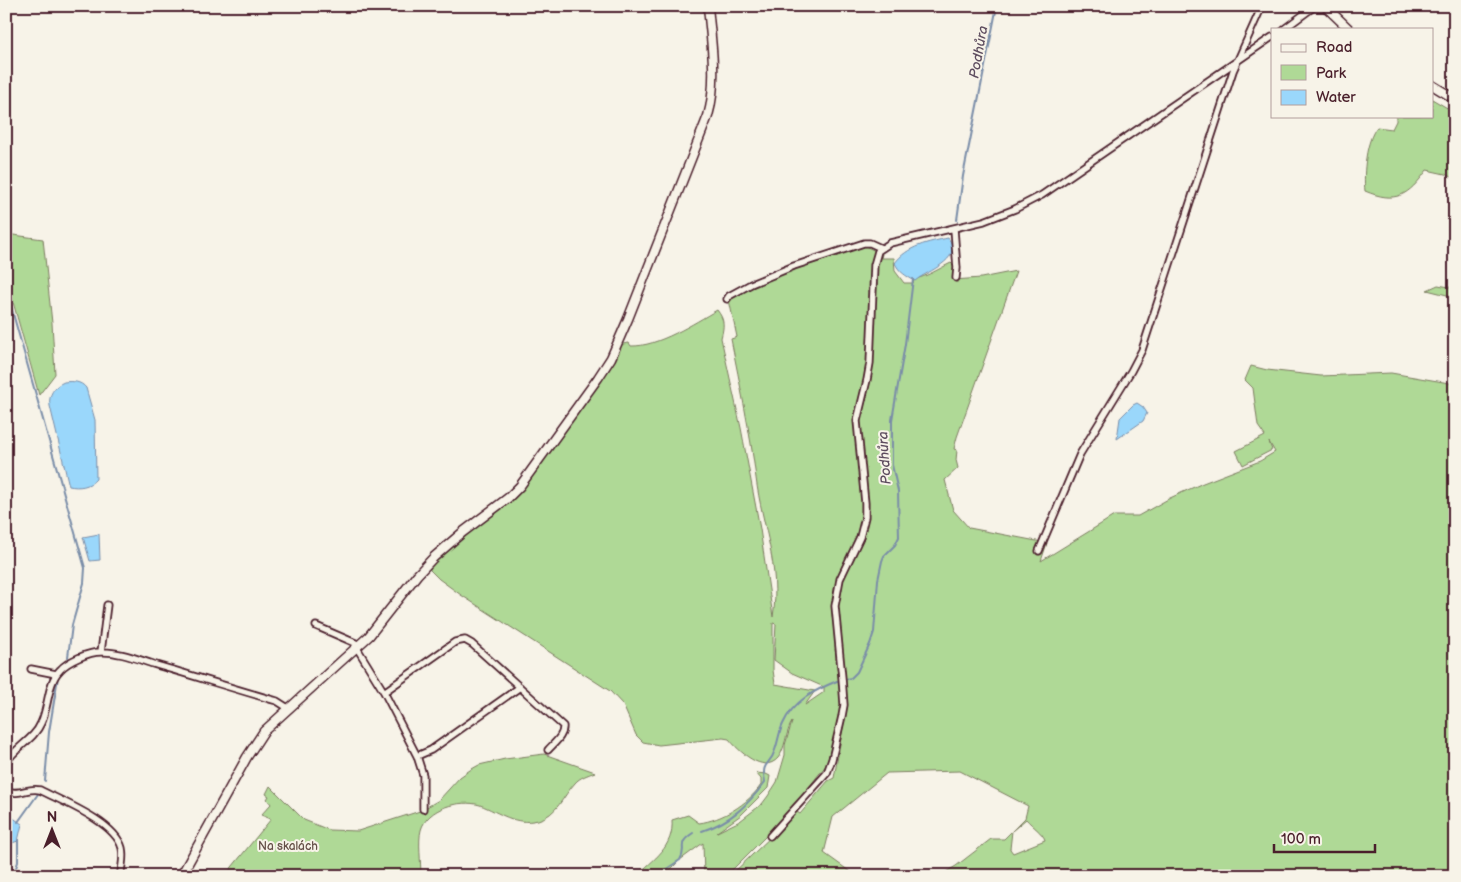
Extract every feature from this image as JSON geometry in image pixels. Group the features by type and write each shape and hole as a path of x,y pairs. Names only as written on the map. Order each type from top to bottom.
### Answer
{"main road":[{"path":"181,876 252,747 270,724 358,647 434,557 508,498 520,486 611,358 708,116 712,101 713,79 708,6"},
{"path":"1325,6 1349,28"},
{"path":"1434,86 1455,99"}],"street":[{"path":"1039,551 1080,454 1132,371 1142,350 1237,60 1262,6"},
{"path":"1285,28 1315,6"},
{"path":"770,836 827,773 842,716 844,705 835,606 840,579 860,537 865,517 866,503 857,421 870,363 876,255 881,248 890,243 954,229 998,216 1042,195 1271,38"},
{"path":"954,229 956,278"},
{"path":"727,299 751,284 825,255 864,243 870,243 881,248"},
{"path":"101,652 107,604"},
{"path":"316,626 358,647 417,756 422,776 423,809"},
{"path":"384,692 462,639 472,644 563,726 563,732 548,750"},
{"path":"6,763 13,753 40,727 56,674 65,665 101,652 128,657 277,701 288,708"},
{"path":"31,669 56,674"},
{"path":"417,756 432,750 520,687"},
{"path":"6,791 20,793 32,789 40,790 102,823 114,834 121,846 123,857 120,876"}],"green space":[{"path":"1434,100 1449,109 1455,110 1455,179 1445,174 1427,170 1414,186 1400,195 1385,197 1365,191 1366,157 1373,133 1377,127 1392,129 1396,118 1434,118"},
{"path":"6,234 43,239 52,323 55,374 39,395 6,277"},
{"path":"865,246 882,254 881,258 894,258 895,271 904,283 913,283 914,279 928,275 951,263 953,265 954,280 981,278 1016,271 957,437 954,449 957,450 956,460 958,468 945,480 953,510 969,528 1047,543 1041,561 1114,516 1138,516 1170,498 1260,461 1275,452 1269,442 1272,450 1243,465 1236,451 1265,436 1258,426 1253,388 1245,380 1251,366 1267,370 1321,376 1391,373 1455,384 1455,876 939,876 956,866 991,839 1004,839 1012,831 1025,818 1028,806 960,771 887,773 833,817 824,853 856,876 730,876 797,812 800,814 828,781 834,778 846,710 842,648 835,649 842,703 827,764 787,815 726,876 704,876 703,843 680,860 664,876 636,876 662,852 670,838 672,820 688,815 699,823 717,818 734,810 749,799 761,785 761,779 756,773 770,776 768,788 741,815 717,832 740,821 762,804 777,782 792,722 780,755 772,763 765,764 751,759 729,739 723,738 659,745 643,742 636,735 623,705 610,691 461,595 430,570 430,564 525,481 616,349 623,344 629,343 631,346 653,343 717,310 723,320 721,338 741,428 760,529 773,617 775,581 773,564 731,339 737,337 729,300 761,283 812,263","holes":["773,623 776,624 774,660 792,673 824,687 824,692 805,705 815,691 775,684 773,670","1026,819 1040,832 1045,840 1013,853 1010,849 1012,831"]},
{"path":"1438,285 1455,288 1455,297 1427,290"},
{"name":"Na skalách","path":"544,754 595,772 577,781 555,810 545,818 538,820 515,820 472,803 454,804 437,811 424,822 421,830 421,876 230,876 228,872 271,819 261,815 271,804 267,799 269,796 266,794 270,786 304,820 329,830 358,831 420,811 439,800 460,777 479,765 505,759"}],"water":[{"path":"948,238 952,245 950,257 915,281 901,271 895,263 912,249 926,243"},
{"path":"64,382 79,383 86,388 95,420 96,479 84,486 69,486 50,406 52,391"},
{"path":"1137,403 1147,413 1143,421 1117,439 1120,418"},
{"path":"99,534 100,560 90,561 83,537"},
{"path":"6,813 22,824 18,841 6,845"}],"waterway":[{"name":"Podhůra","path":"957,220 963,176 997,6"},
{"name":"Podhůra","path":"846,679 851,678 857,672 870,644 874,632 878,580 882,561 899,537 898,491 892,465 892,420 905,344 913,279"},
{"path":"6,289 85,568 84,583 72,625 68,657"},
{"path":"45,781 49,732 58,677"},
{"name":"Podhůra","path":"702,831 729,818 752,799 765,782 764,770 773,755 787,716 806,697 837,681"},
{"path":"18,822 38,794"},
{"name":"Podhůra","path":"656,876 680,860 684,840 693,833"},
{"path":"13,876 18,862 18,839"}]}
